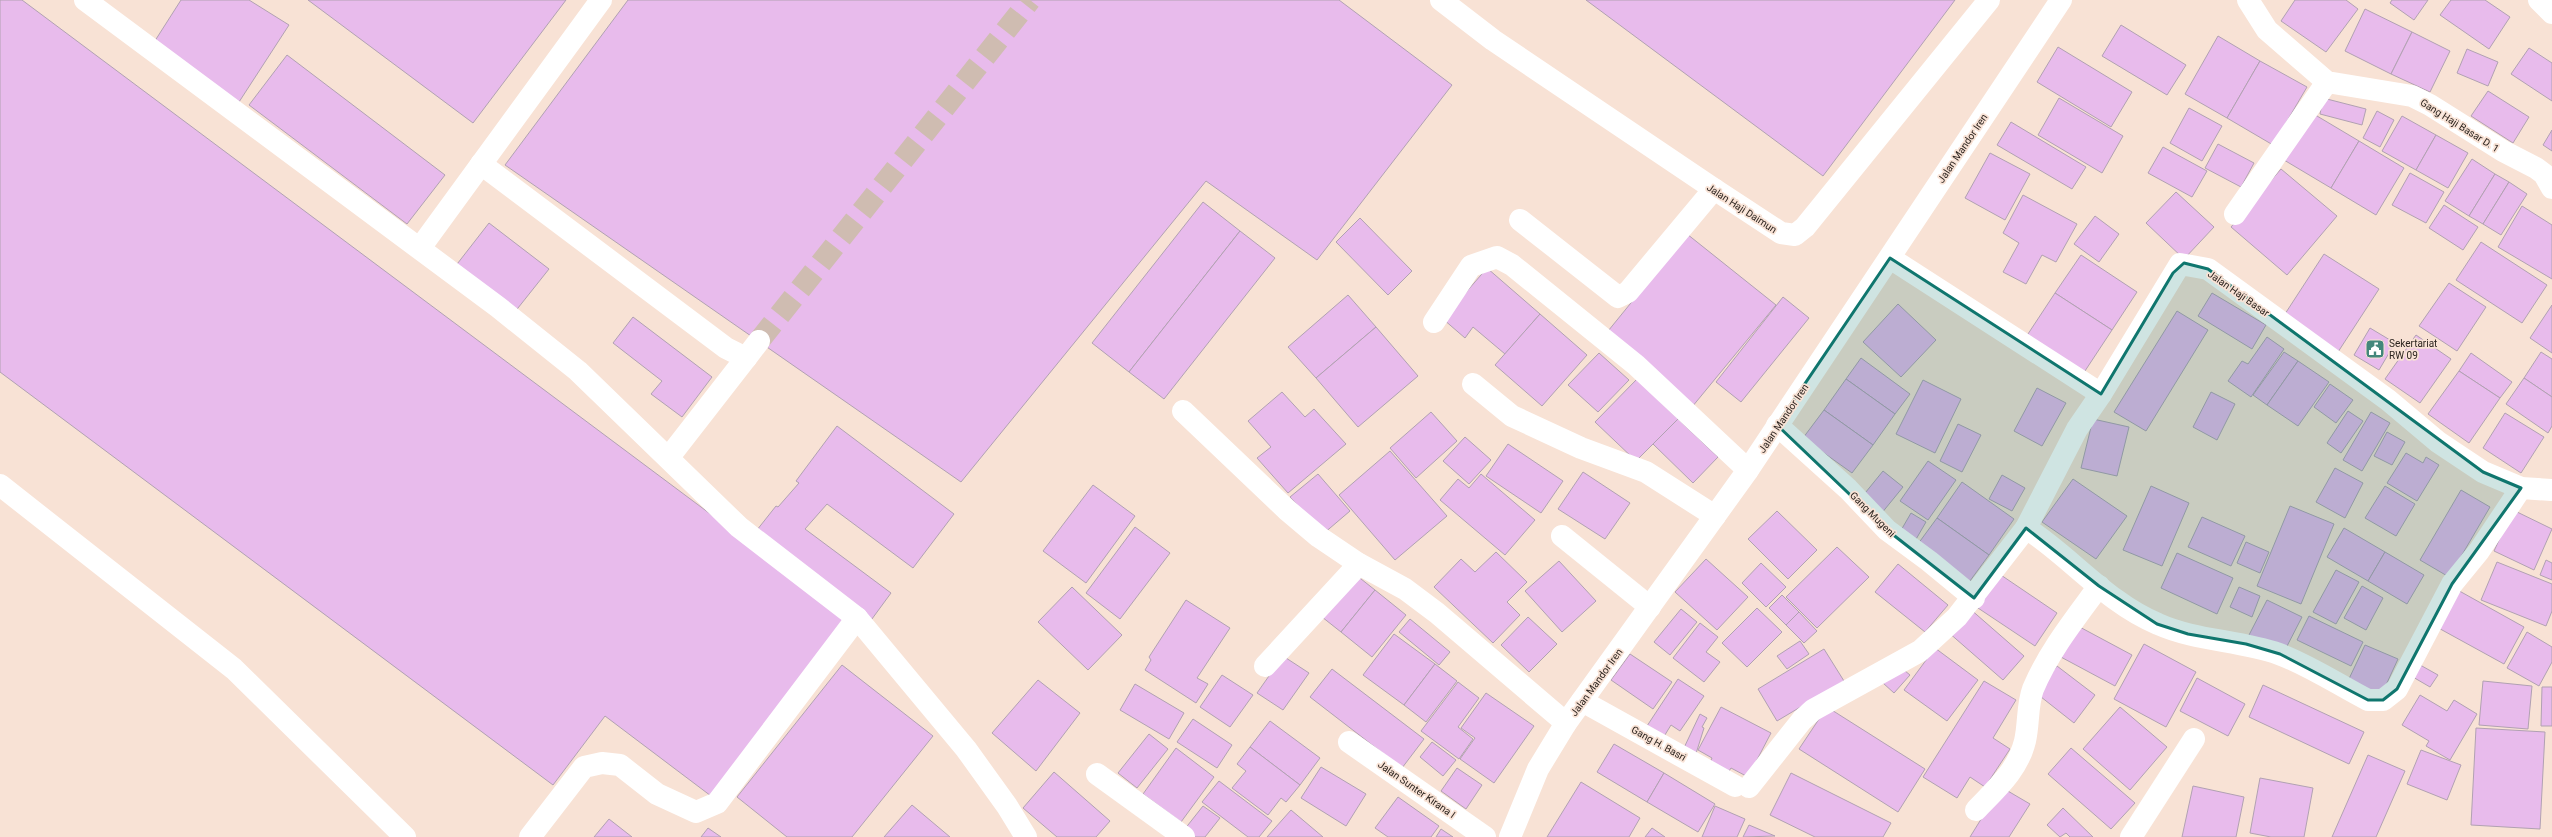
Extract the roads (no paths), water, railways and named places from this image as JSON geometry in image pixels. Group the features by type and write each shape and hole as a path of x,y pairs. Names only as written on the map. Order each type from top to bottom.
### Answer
{"street":[{"path":"85,0 420,248 498,307 578,371 669,457 739,527 856,618 966,749 1007,806 1026,837"},
{"path":"420,248 601,0"},
{"name":"Jalan Haji Daimun","path":"1441,0 1493,40 1714,189 1781,233 1795,235 1805,227 1989,0"},
{"name":"Jalan Mandor Iren","path":"1510,837 1538,769 1566,723 1748,470 2061,0"},
{"path":"2234,214 2327,82 2267,30 2248,0"},
{"path":"2539,0 2552,13"},
{"name":"Gang Haji Basar D. 1","path":"2327,82 2412,96 2430,105 2503,151 2536,168 2544,174 2552,188"},
{"path":"481,164 726,348 752,350 669,457"},
{"path":"1520,220 1618,296 1628,292 1714,189"},
{"path":"1434,322 1471,266 1497,257 1512,265 1636,365 1748,470"},
{"path":"1890,258 2101,394 2067,448 2026,528 1974,598"},
{"name":"Jalan Haji Basar","path":"2101,394 2172,273 2180,264 2184,263 2208,270 2388,400 2438,442 2483,472 2521,488 2552,490"},
{"path":"1473,384 1512,416 1581,448 1646,472 1715,516"},
{"path":"1183,411 1287,510 1359,564 1404,589 1437,613 1566,723"},
{"name":"Gang Mugeni","path":"1777,425 1848,489 1887,530 1929,561 1974,598"},
{"path":"0,485 234,669 405,837"},
{"path":"2026,528 2045,540 2099,586 2157,624 2188,634 2246,644 2280,654 2368,700 2383,700 2397,689 2452,584 2478,550 2521,488"},
{"path":"1562,536 1650,607"},
{"path":"1265,666 1359,564"},
{"path":"1976,810 2007,778 2017,762 2025,741 2032,692 2058,643 2099,586"},
{"name":"Gang H. Basri","path":"1582,701 1742,786 1802,720 1814,710 1920,651 1957,617 1974,598"},
{"path":"530,837 584,767 602,763 620,765 657,794 696,812 717,803 856,618"},
{"path":"2132,837 2194,739"},
{"name":"Jalan Sunter Kirana I","path":"1349,742 1485,837"},
{"path":"1098,774 1184,837"},
{"path":"2118,837 2150,784"}],"tunnel":[{"path":"759,341 1030,0"}],"place":[{"name":"Sekertariat RW 09","path":"2375,349"}]}
